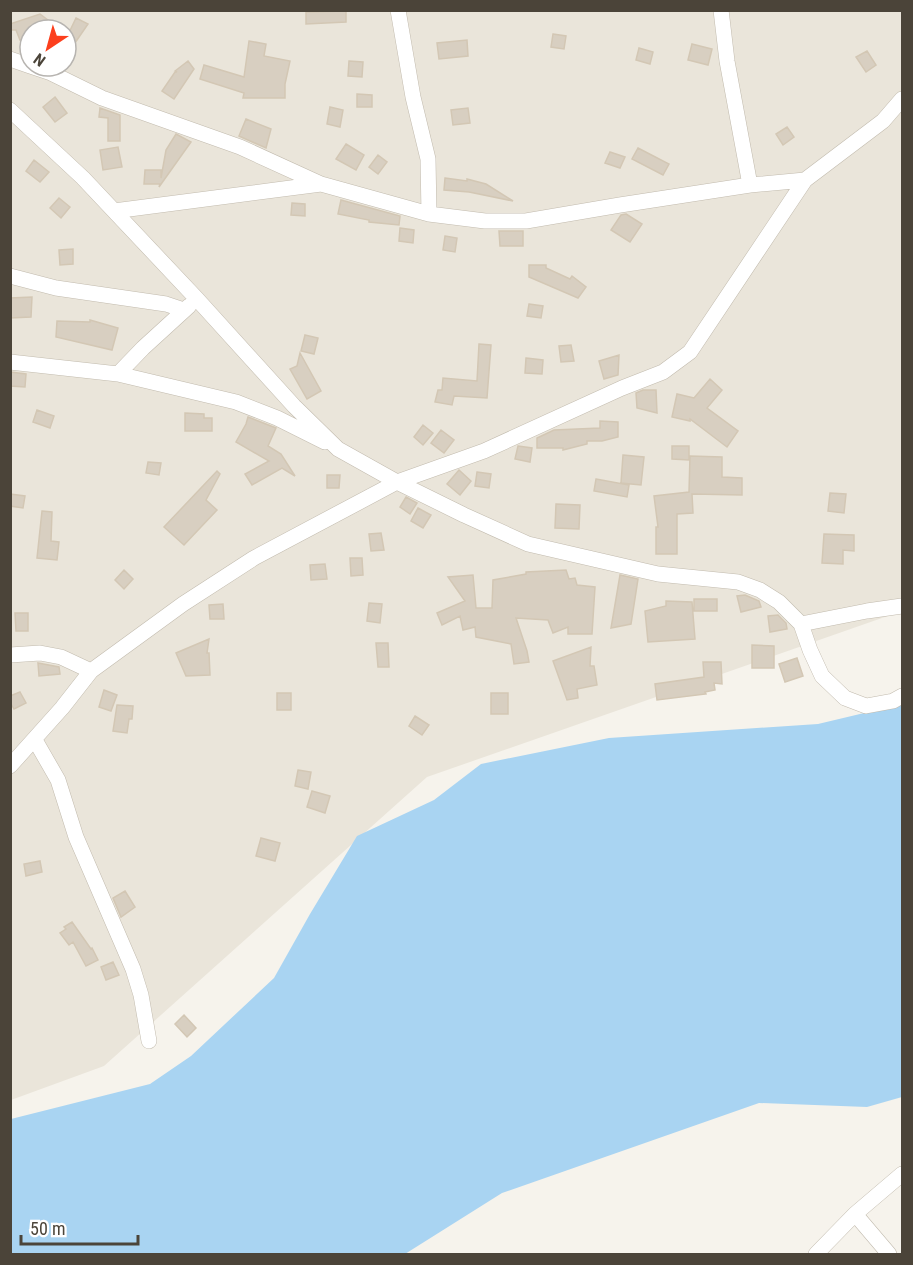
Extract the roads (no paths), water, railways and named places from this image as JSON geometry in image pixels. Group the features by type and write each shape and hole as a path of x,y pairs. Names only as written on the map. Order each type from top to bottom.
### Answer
{"street":[{"path":"398,10 413,97 428,159 429,214"},
{"path":"721,10 727,61 750,184"},
{"path":"61,78 102,98 240,147 321,184 429,214 485,221 526,221 750,184 805,180"},
{"path":"10,766 35,740 91,671 183,604 254,558 397,482 484,451 622,388 663,372 690,352 805,180 883,121 903,99"},
{"path":"10,110 83,178 294,406 338,449"},
{"path":"114,211 321,184"},
{"path":"10,276 56,288 155,303 184,310"},
{"path":"118,374 197,299"},
{"path":"10,362 118,374 236,402 277,418 397,482 528,544 658,574 738,582 760,590 780,602 801,624 822,676 845,698 866,706 893,701 903,696"},
{"path":"801,624 903,606"},
{"path":"10,655 40,653 61,657 91,671"},
{"path":"35,740 58,780 76,837 133,969 141,995 149,1041"},
{"path":"816,1254 855,1214 903,1174"},
{"path":"855,1214 889,1254"}],"water":[{"path":"902,704 902,1097 867,1107 759,1103 502,1193 405,1254 11,1254 11,1119 150,1084 191,1056 274,978 357,836 434,800 481,764 609,738 818,724"}]}
